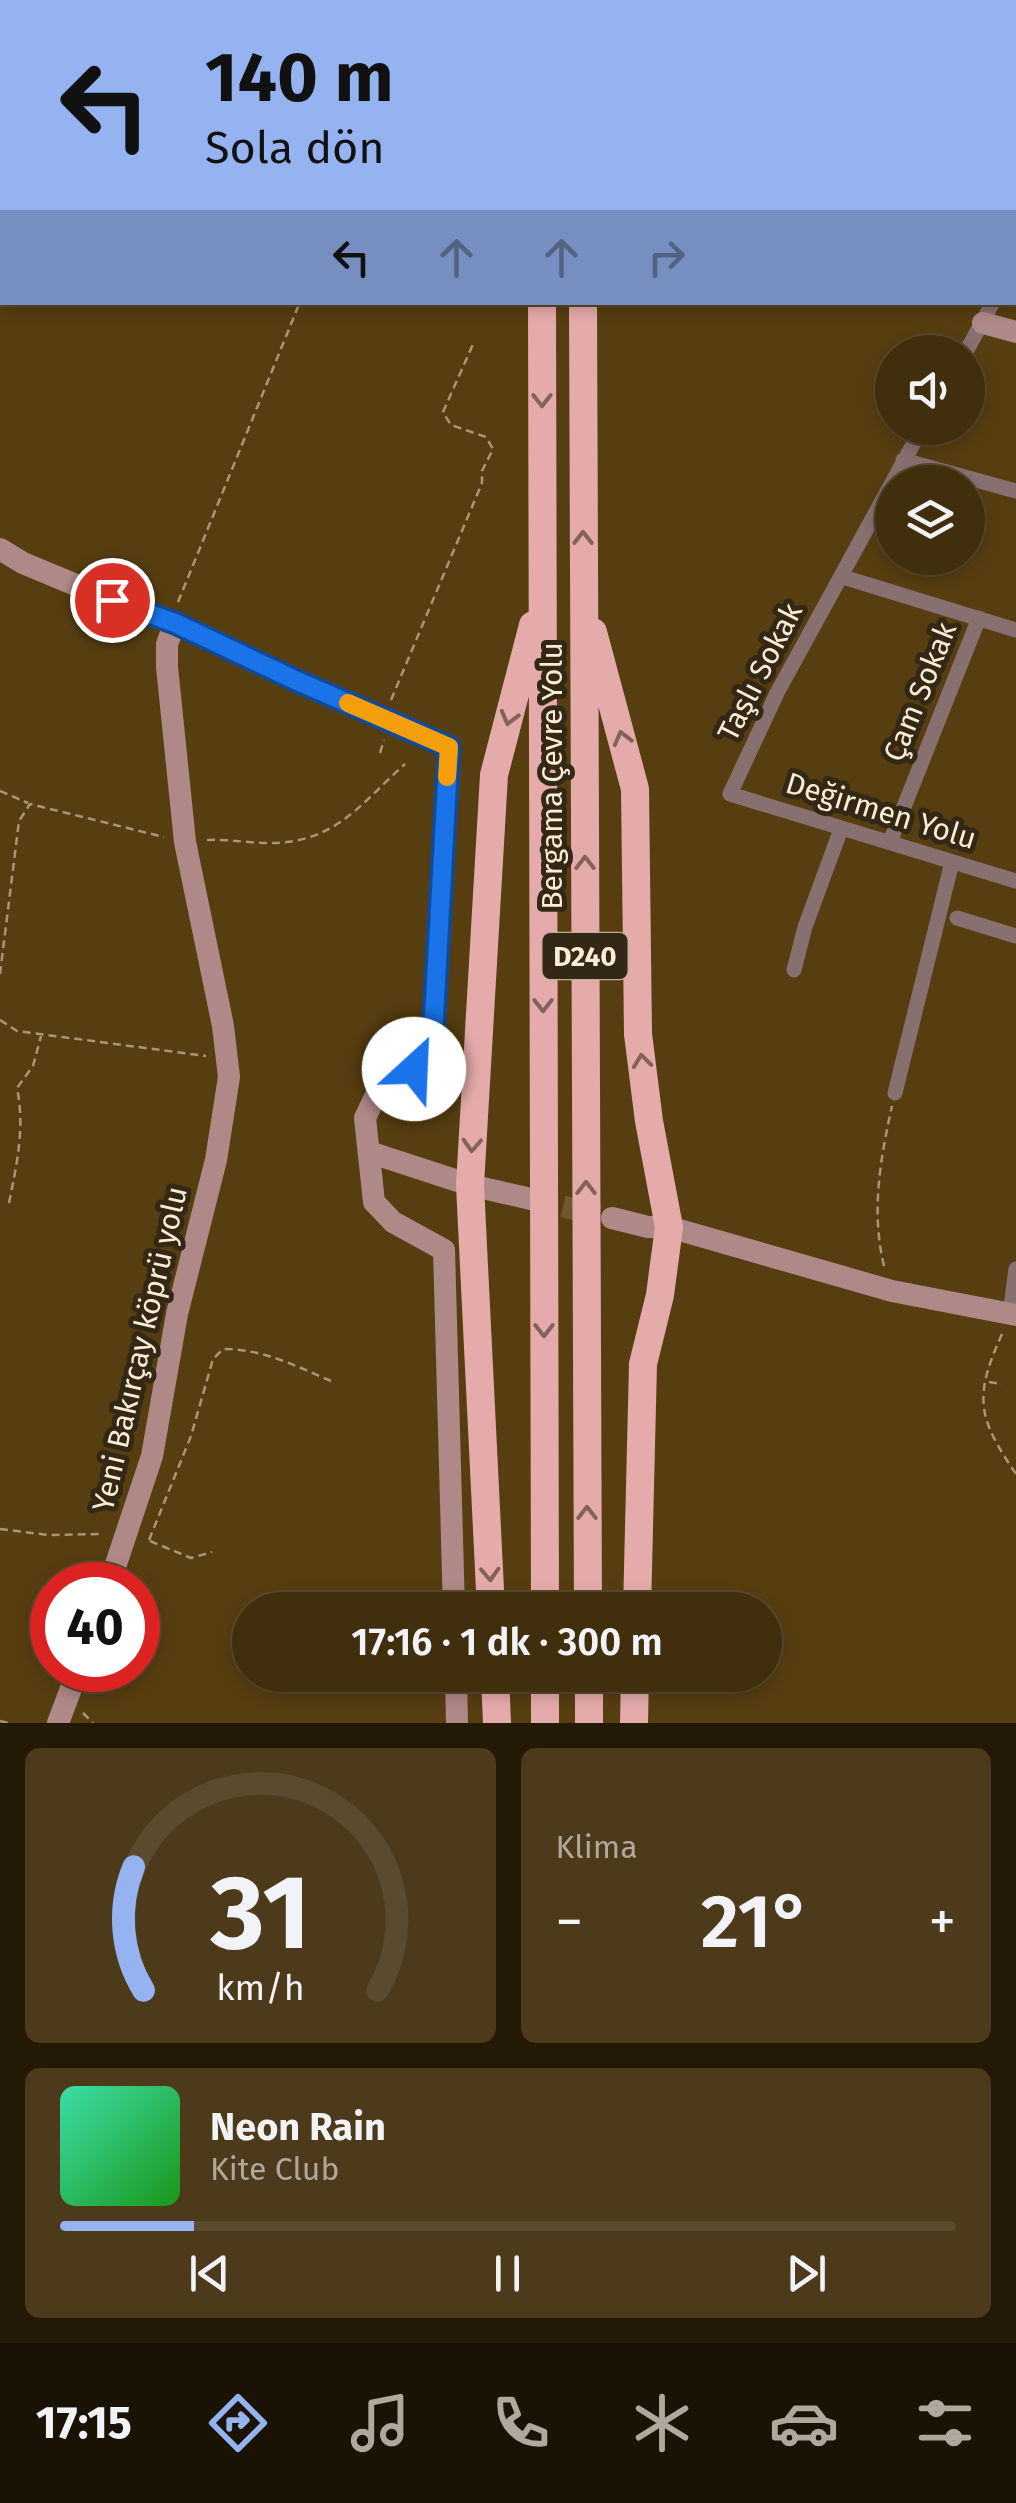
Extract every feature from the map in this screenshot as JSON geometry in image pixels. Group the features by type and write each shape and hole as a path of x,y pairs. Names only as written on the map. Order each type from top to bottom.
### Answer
{"highway":[{"name":"Bergama Çevre Yolu","path":"542,305 544,1592"},
{"name":"Bergama Çevre Yolu","path":"583,305 588,1592"},
{"path":"491,1592 470,1185 494,775 543,590"},
{"path":"584,596 635,789 638,1034 649,1121 669,1226 660,1295 643,1364 637,1592"},
{"path":"496,1692 497,1723"},
{"path":"545,1692 545,1723"},
{"path":"589,1692 590,1723"},
{"path":"634,1723 635,1692"}],"street":[{"path":"976,335 988,313 1016,332"},
{"name":"Taşlı Sokak","path":"730,794 777,693 843,578 912,445"},
{"path":"903,460 1016,490"},
{"path":"0,549 58,578 175,623 449,747 432,1053 395,1085 374,1097 365,1118 374,1202 393,1222 444,1250 454,1592"},
{"path":"843,578 1016,630"},
{"name":"Çam Sokak","path":"890,842 979,618"},
{"name":"Yeni Bakırçay köprü yolu","path":"123,1562 138,1538 177,1314 223,1126 228,1060 185,842 167,667 167,644 175,623"},
{"name":"Değirmen Yolu","path":"730,794 1016,881"},
{"path":"794,970 805,926 842,829"},
{"path":"895,1093 952,862"},
{"path":"957,918 1016,936"},
{"path":"369,1152 470,1185 532,1199"},
{"path":"612,1218 669,1226 892,1292 1013,1315 1016,1269"},
{"path":"58,1723 70,1692"},
{"path":"456,1692 457,1723"}],"path":[{"path":"175,623 179,596 299,305"},
{"path":"383,718 492,450 486,437 451,425 443,412 474,342"},
{"path":"0,790 30,804 185,842 300,841 328,832 356,812 405,764"},
{"path":"0,974 20,821 30,804"},
{"path":"0,1020 17,1030 228,1060"},
{"path":"10,1202 21,1142 22,1110 16,1088 34,1066 42,1034"},
{"path":"892,1292 875,1220 883,1149 895,1093"},
{"path":"1013,1315 994,1350 981,1409 994,1441 1016,1474"},
{"path":"138,1538 191,1436 213,1359 223,1349 240,1349 297,1364 331,1382"},
{"path":"986,1382 1002,1384"},
{"path":"0,1530 138,1538 191,1558 212,1552"},
{"path":"0,1720 8,1723"}],"tunnel":[{"path":"531,1199 599,1215"}],"slow traffic":[{"path":"348,703 449,747 447,777"}],"route":[{"path":"112,600 175,623 449,747 432,1053 414,1069"}]}
